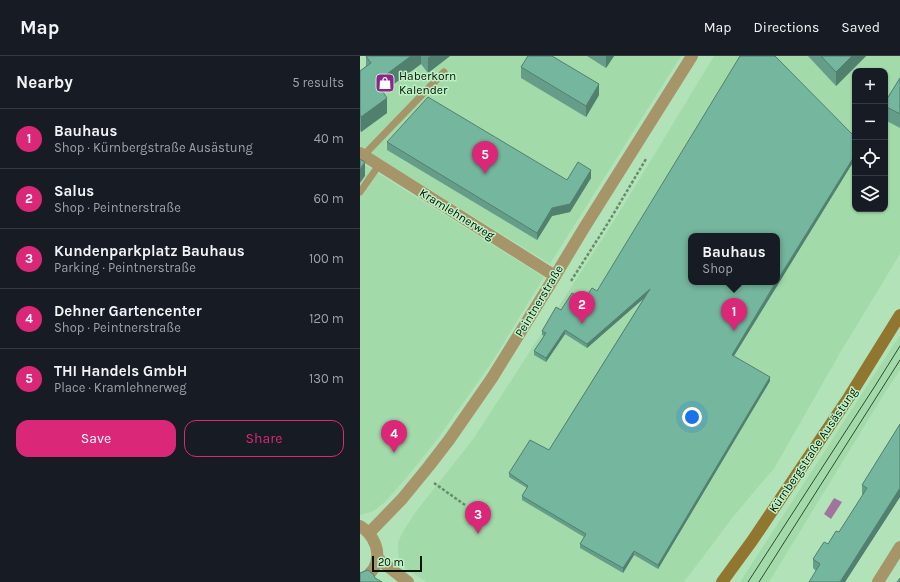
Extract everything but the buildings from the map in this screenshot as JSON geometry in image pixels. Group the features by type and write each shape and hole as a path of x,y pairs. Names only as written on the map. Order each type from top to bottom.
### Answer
{"main road":[{"name":"Kürnbergstraße Ausästung","path":"722,582 752,541 849,397 900,315"}],"street":[{"name":"Peintnerstraße","path":"365,529 402,499 449,440 492,378 692,56"},
{"name":"Kramlehnerweg","path":"362,154 555,276"},
{"path":"365,529 374,540 377,549 375,566 365,580"},
{"path":"878,582 900,547"},
{"path":"377,558 408,582"}],"lane":[{"path":"362,154 444,72"},
{"path":"360,192 379,165"}],"path":[{"path":"434,483 465,504"}],"shaded area":[{"path":"386,56 681,56 550,264 360,146 360,76"},
{"path":"714,56 900,56 900,254 840,353 775,467 733,517 684,582 427,582 406,569 399,562 398,542 414,514 474,438 617,216"},
{"path":"360,162 544,277 490,365 433,445 386,501 374,511 360,515"},
{"path":"900,335 900,370 769,582 740,582"},
{"path":"834,498 842,502 831,519 824,514"}],"tram line":[{"path":"748,582 900,346"},
{"path":"759,582 900,360"}],"place":[{"name":"Haberkorn Kalender","path":"385,83"},
{"name":"THI Handels GmbH","path":"485,174"},
{"name":"Salus","path":"582,324"},
{"name":"Bauhaus","path":"734,331"},
{"name":"Dehner Gartencenter","path":"394,453"},
{"name":"Kundenparkplatz Bauhaus","path":"478,534"}]}
